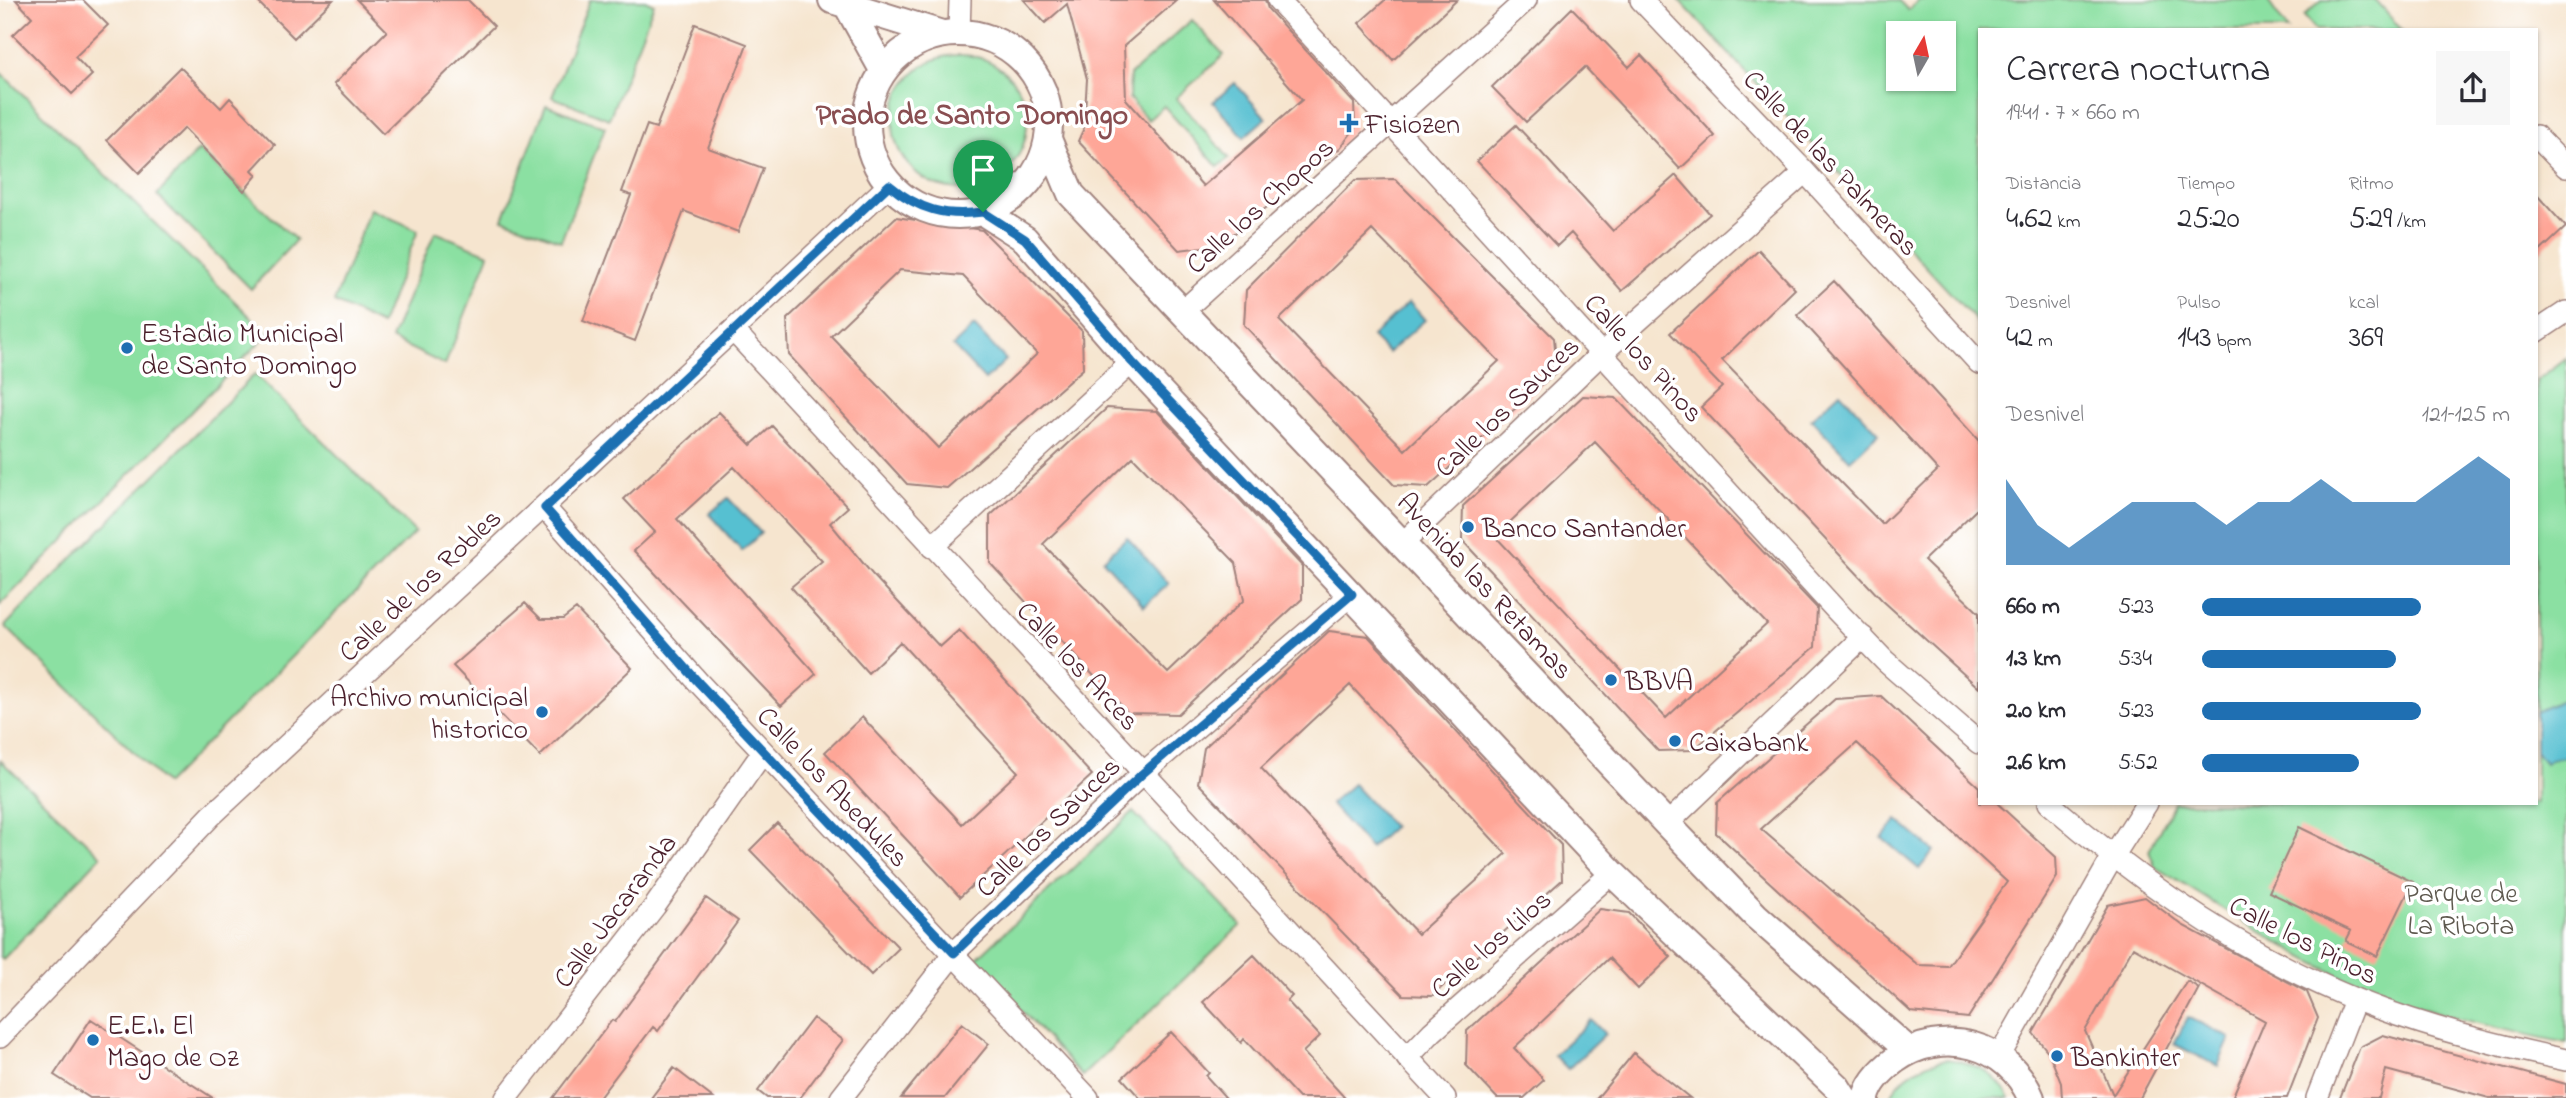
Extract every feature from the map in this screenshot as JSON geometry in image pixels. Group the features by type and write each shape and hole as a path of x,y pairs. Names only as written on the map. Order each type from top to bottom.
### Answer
{"street":[{"path":"951,33 960,0"},
{"name":"Calle los Pinos","path":"1278,0 1885,661 1978,742"},
{"name":"Calle los Chopos","path":"1185,310 1527,0"},
{"name":"Calle de las Palmeras","path":"1642,0 1805,172 1978,362"},
{"path":"840,4 951,33 986,37 1011,50 1030,68 1039,82 1048,110 1048,139 1040,163 1026,184 1007,201 983,212 958,215 932,212 909,201 889,185 873,159 866,129 870,98 883,71 899,53 919,41 951,33"},
{"path":"840,4 883,71"},
{"path":"2538,138 2566,167"},
{"name":"Avenida las Retamas","path":"1048,139 1071,194 1185,310 1756,916 1908,1051"},
{"name":"Calle los Sauces","path":"1404,542 1602,353 1805,172"},
{"name":"Calle de los Robles","path":"0,1037 211,816 889,185"},
{"path":"983,212 1025,239 1132,362 1612,873 1837,1087 1844,1098"},
{"path":"2538,331 2566,312"},
{"name":"Calle los Arces","path":"733,330 1445,1098"},
{"path":"932,547 1132,362"},
{"name":"Calle los Abedules","path":"545,508 763,752 1088,1098"},
{"name":"Calle los Sauces","path":"841,1098 954,953 1142,774 1352,594"},
{"path":"1667,824 1863,637"},
{"name":"Calle Jacaranda","path":"506,1098 655,906 763,752"},
{"name":"Calle los Pinos","path":"2051,805 2112,858 2185,910 2266,956 2355,1000 2481,1041 2566,1060"},
{"path":"1999,1057 2112,858 2146,805"},
{"name":"Calle los Lilos","path":"1406,1058 1612,873"},
{"path":"2317,1098 2355,1000"},
{"path":"1866,1098 1884,1068 1908,1051 1930,1042 1954,1041 1978,1046 1999,1057 2017,1074 2031,1098"}],"green space":[{"path":"590,0 645,0 654,4 609,119 552,97"},
{"path":"1679,0 1898,0 1908,10 1919,0 2267,0 2287,28 1978,28 1978,323"},
{"path":"2322,0 2375,0 2400,28 2314,28 2304,16"},
{"path":"1192,20 1224,55 1176,98 1229,158 1218,167 1164,106 1148,120 1129,98 1130,75"},
{"path":"960,55 986,60 1008,74 1022,96 1027,122 1022,148 1008,170 986,184 960,189 934,184 912,170 898,148 893,122 898,96 912,74 934,60"},
{"name":"Estadio Municipal de Santo Domingo","path":"0,74 268,334 0,605"},
{"path":"546,105 605,127 561,241 503,219"},
{"path":"199,150 296,240 251,289 157,195"},
{"path":"370,209 418,230 381,325 334,302"},
{"path":"435,232 489,254 445,365 391,339"},
{"name":"Parque de La Ribota","path":"2566,358 2566,1043 2443,1014 2354,982 2282,945 2155,867 2149,851 2173,805 2538,805 2538,379"},
{"path":"255,374 415,532 166,784 5,626"},
{"path":"0,760 101,856 3,959 0,956"},
{"path":"1133,812 1241,925 1082,1076 975,960"},
{"path":"1947,1059 1984,1070 2010,1098 1889,1098 1900,1082 1913,1071"}],"water":[{"path":"1235,83 1266,118 1244,137 1213,102"},
{"path":"1409,302 1425,320 1388,353 1372,337"},
{"path":"974,326 1006,360 985,380 953,346"},
{"path":"1840,392 1879,433 1850,460 1811,419"},
{"path":"728,498 761,533 742,551 709,514"},
{"path":"1127,537 1169,584 1144,606 1103,560"},
{"path":"2566,698 2566,757 2550,759 2545,763 2538,754 2538,711"},
{"path":"1353,784 1393,827 1370,848 1330,804"},
{"path":"1897,820 1934,851 1919,869 1882,838"},
{"path":"2188,1017 2230,1038 2218,1066 2174,1044"},
{"path":"1591,1020 1605,1034 1568,1069 1554,1055"}],"building":[{"path":"16,0 83,0 108,25 75,57 92,75 72,94 13,35 32,17"},
{"path":"256,0 333,0 294,38"},
{"path":"357,0 468,0 494,26 383,134 334,84 387,31"},
{"path":"1024,0 1177,0 1124,46 1126,99 1203,186 1302,100 1214,0 1265,0 1268,9 1354,103 1355,128 1340,148 1220,245 1179,250 1078,141 1084,128 1087,79 1067,4 1045,23"},
{"path":"1385,0 1457,0 1393,60 1359,23"},
{"path":"1572,8 1629,67 1641,55 1715,136 1680,169 1585,67 1526,122 1492,87"},
{"path":"695,24 747,44 708,148 763,168 738,232 684,211 635,341 583,321 631,195 622,192 647,125 656,128"},
{"path":"180,67 221,108 230,98 275,145 252,170 257,175 244,191 184,128 139,173 107,140"},
{"path":"1516,125 1613,231 1676,175 1710,214 1622,291 1571,233 1557,246 1477,161"},
{"path":"1395,179 1554,338 1557,371 1428,487 1394,485 1244,325 1246,290 1355,180","holes":["1372,230 1499,361 1405,450 1279,320"]},
{"path":"2538,196 2566,227 2538,253"},
{"path":"896,217 982,230 1082,331 1083,369 947,488 907,484 789,355 787,319","holes":["900,270 963,276 1037,354 938,448 831,336"]},
{"path":"1759,250 1795,289 1722,360 1882,524 1938,470 1797,315 1834,281 1978,440 1978,508 1924,560 1978,612 1978,687 1882,600 1701,407 1722,387 1670,333"},
{"path":"1583,396 1616,398 1817,608 1815,647 1693,750 1658,751 1462,540 1463,506","holes":["1595,442 1767,624 1666,718 1495,536"]},
{"path":"1107,408 1157,411 1302,566 1302,599 1178,714 1128,713 990,563 990,516","holes":["1133,457 1236,563 1244,600 1168,673 1043,544"]},
{"path":"719,412 751,445 772,426 848,507 830,523 872,574 940,647 959,630 1092,775 960,897 825,752 862,717 962,824 1018,772 900,642 868,673 791,587 822,561 734,467 677,519 816,674 781,706 634,551 655,532 624,499"},
{"name":"Archivo municipal historico","path":"525,603 541,619 563,619 576,609 632,668 540,756 453,666"},
{"path":"1329,631 1368,636 1561,845 1562,880 1432,996 1403,995 1198,783 1204,748","holes":["1350,685 1506,854 1418,934 1261,768"]},
{"path":"1881,696 1978,786 1978,805 1999,805 2056,857 2057,877 1968,1018 1911,1012 1716,833 1717,803 1835,699","holes":["1857,743 2007,882 1948,966 1918,965 1761,829"]},
{"path":"777,823 899,948 871,975 750,850"},
{"path":"2299,827 2413,882 2377,956 2346,941 2351,931 2269,892"},
{"path":"2145,897 2182,925 2307,992 2318,1018 2287,1098 2232,1098 2265,1021 2133,947 2085,1031 2113,1095 2187,981 2199,988 2140,1098 2062,1098 2061,1083 2049,1053 2033,1033 2108,905"},
{"path":"706,898 738,921 658,1031 653,1027 599,1098 553,1098 612,1020 615,1022"},
{"path":"1600,909 1629,913 1671,957 1638,989 1609,958 1514,1048 1544,1080 1524,1098 1497,1098 1466,1065 1467,1031"},
{"path":"1254,955 1292,996 1287,1001 1320,1036 1303,1052 1345,1098 1299,1098 1244,1039 1241,1043 1203,1002"},
{"path":"813,1018 843,1040 800,1098 767,1098 758,1091"},
{"name":"E.E.I. El Mago de Oz","path":"91,1019 213,1098 90,1098 54,1075"},
{"path":"962,1023 989,1044 945,1098 901,1098"},
{"path":"1171,1032 1209,1073 1206,1076 1226,1098 1140,1098 1122,1078"},
{"path":"2383,1035 2566,1084 2566,1098 2489,1098 2386,1070 2379,1098 2340,1098 2360,1047"},
{"path":"1634,1053 1651,1067 1690,1098 1597,1098"},
{"path":"674,1068 713,1098 651,1098"}],"place":[{"name":"Fisiozen","path":"1349,123"},
{"name":"Estadio Municipal de Santo Domingo","path":"127,348"},
{"name":"Banco Santander","path":"1468,527"},
{"name":"BBVA","path":"1611,680"},
{"name":"Archivo municipal historico","path":"542,712"},
{"name":"Caixabank","path":"1675,741"},
{"name":"E.E.I. El Mago de Oz","path":"93,1040"},
{"name":"Bankinter","path":"2057,1056"}],"district":[{"name":"Prado de Santo Domingo","path":"972,114"}],"route":[{"path":"889,185 909,201 932,212 958,215 983,212 1025,239 1132,362 1352,594 1142,774 954,953 699,683 545,508 889,185"}]}
